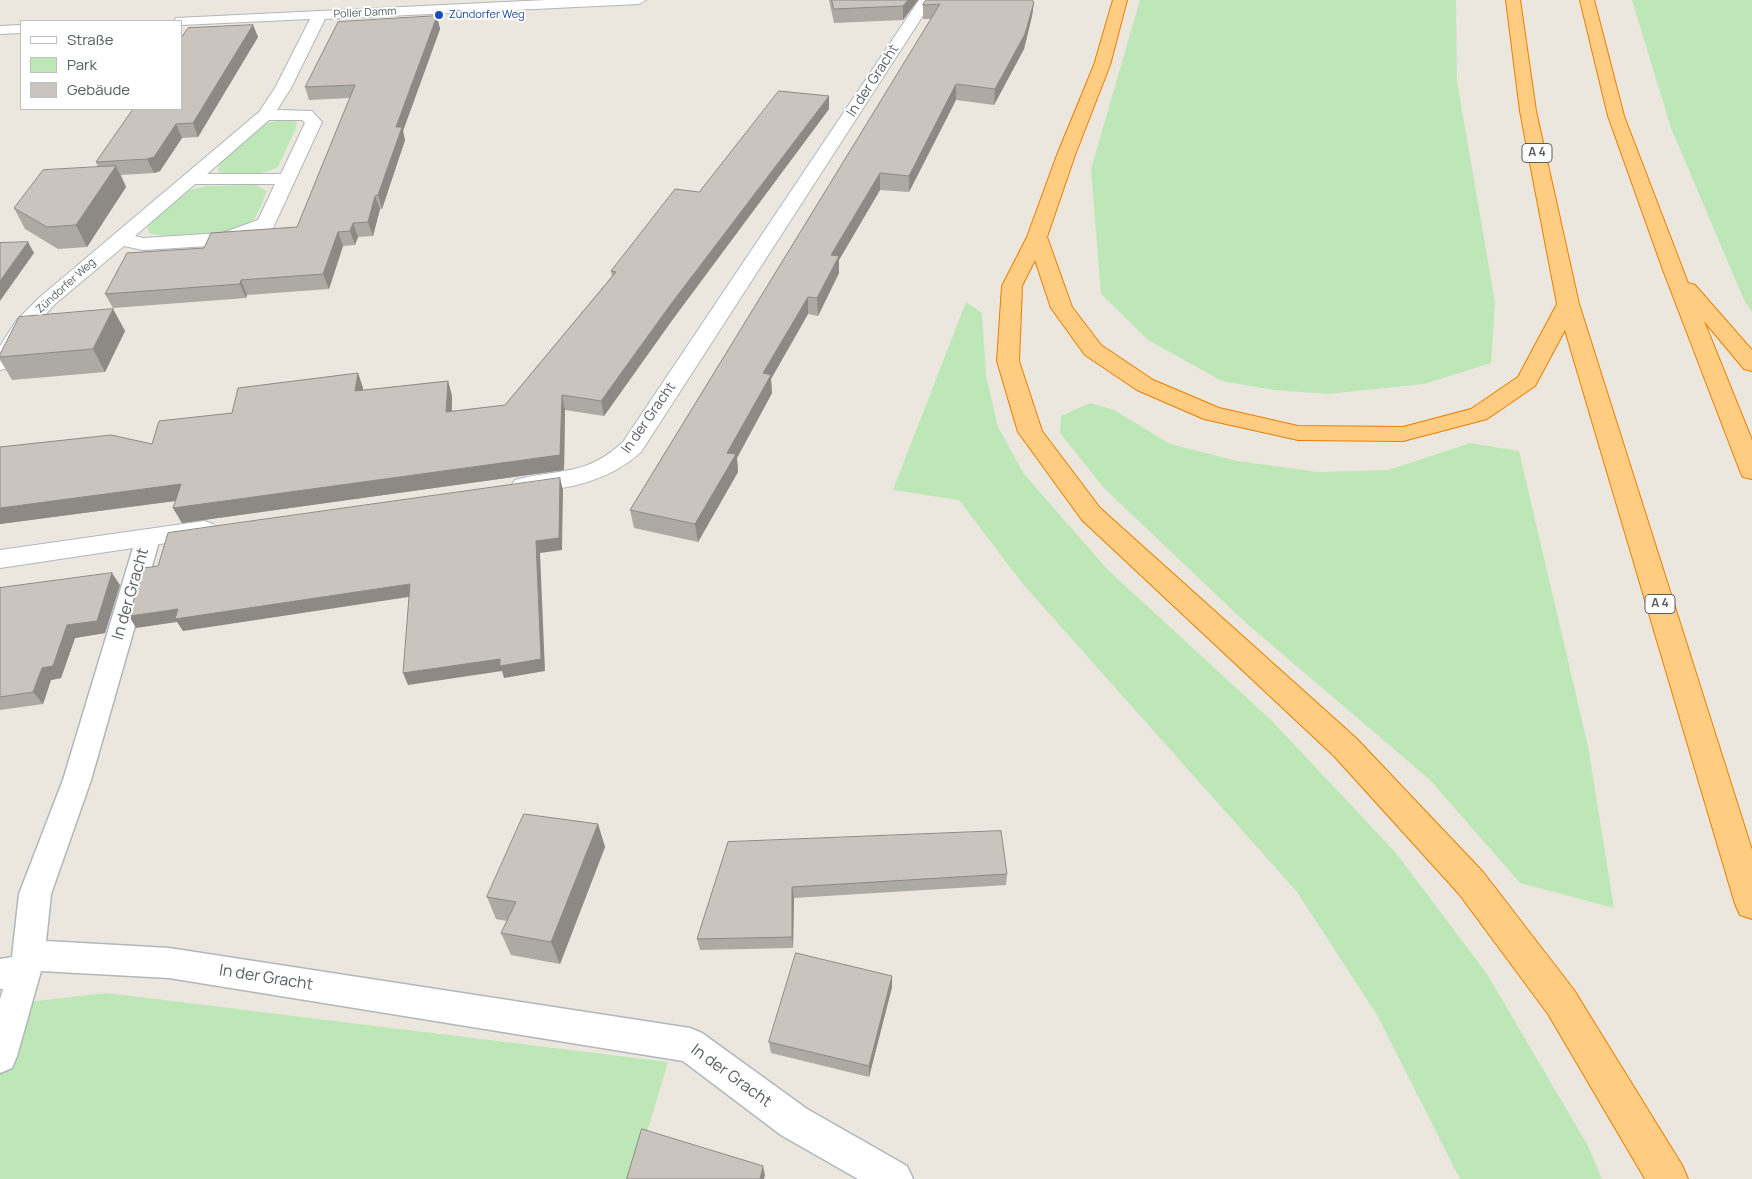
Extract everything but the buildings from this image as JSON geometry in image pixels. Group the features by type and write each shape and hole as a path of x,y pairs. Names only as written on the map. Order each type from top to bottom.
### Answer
{"highway":[{"path":"1120,0 1102,65 1066,155 1037,237 1012,286 1008,361 1030,432 1091,514 1345,747 1471,883 1561,1002 1668,1179"},
{"name":"A 4","path":"1513,0 1528,111 1568,304 1752,904"},
{"path":"1587,0 1616,116 1673,270 1752,471"},
{"path":"1037,237 1062,308 1093,350 1145,385 1212,414 1298,433 1403,434 1479,414 1527,381 1568,304"},
{"path":"1673,270 1752,364"}],"street":[{"name":"Poller Damm","path":"182,22 639,0"},
{"name":"In der Gracht","path":"501,489 591,475 618,462 632,447 926,0"},
{"name":"Zündorfer Weg","path":"0,363 24,326 47,301 264,115 283,88 320,15"},
{"path":"0,30 20,29"},
{"path":"120,239 143,244 225,239 266,224 314,122 306,115 264,115"},
{"path":"188,179 286,179"},
{"name":"In der Gracht","path":"0,559 222,527"}],"lane":[{"name":"In der Gracht","path":"148,538 77,780 35,894 18,967 169,963 690,1045 794,1122 894,1179"},
{"path":"0,1056 18,967"}],"green space":[{"path":"1140,0 1456,0 1457,81 1495,302 1491,363 1424,384 1327,394 1274,390 1222,381 1148,340 1101,294 1091,169"},
{"path":"1632,0 1752,0 1752,312 1744,300 1671,128"},
{"path":"287,119 297,122 296,128 278,167 249,175 233,175 219,172 220,162 263,124"},
{"path":"256,185 267,191 256,216 251,222 242,227 216,234 186,237 149,233 147,225 190,190 206,186"},
{"path":"966,302 982,313 986,375 998,427 1024,474 1107,569 1272,721 1396,853 1487,974 1588,1146 1602,1179 1460,1179 1377,1015 1297,892 1022,583 959,500 893,490"},
{"path":"1090,403 1114,410 1170,444 1237,461 1318,472 1388,470 1470,443 1519,451 1588,746 1614,908 1520,883 1429,779 1246,623 1104,488 1060,433 1061,416"},
{"path":"107,993 668,1062 633,1179 0,1179 0,1005"}],"place":[{"name":"Zündorfer Weg","path":"439,15"}]}
